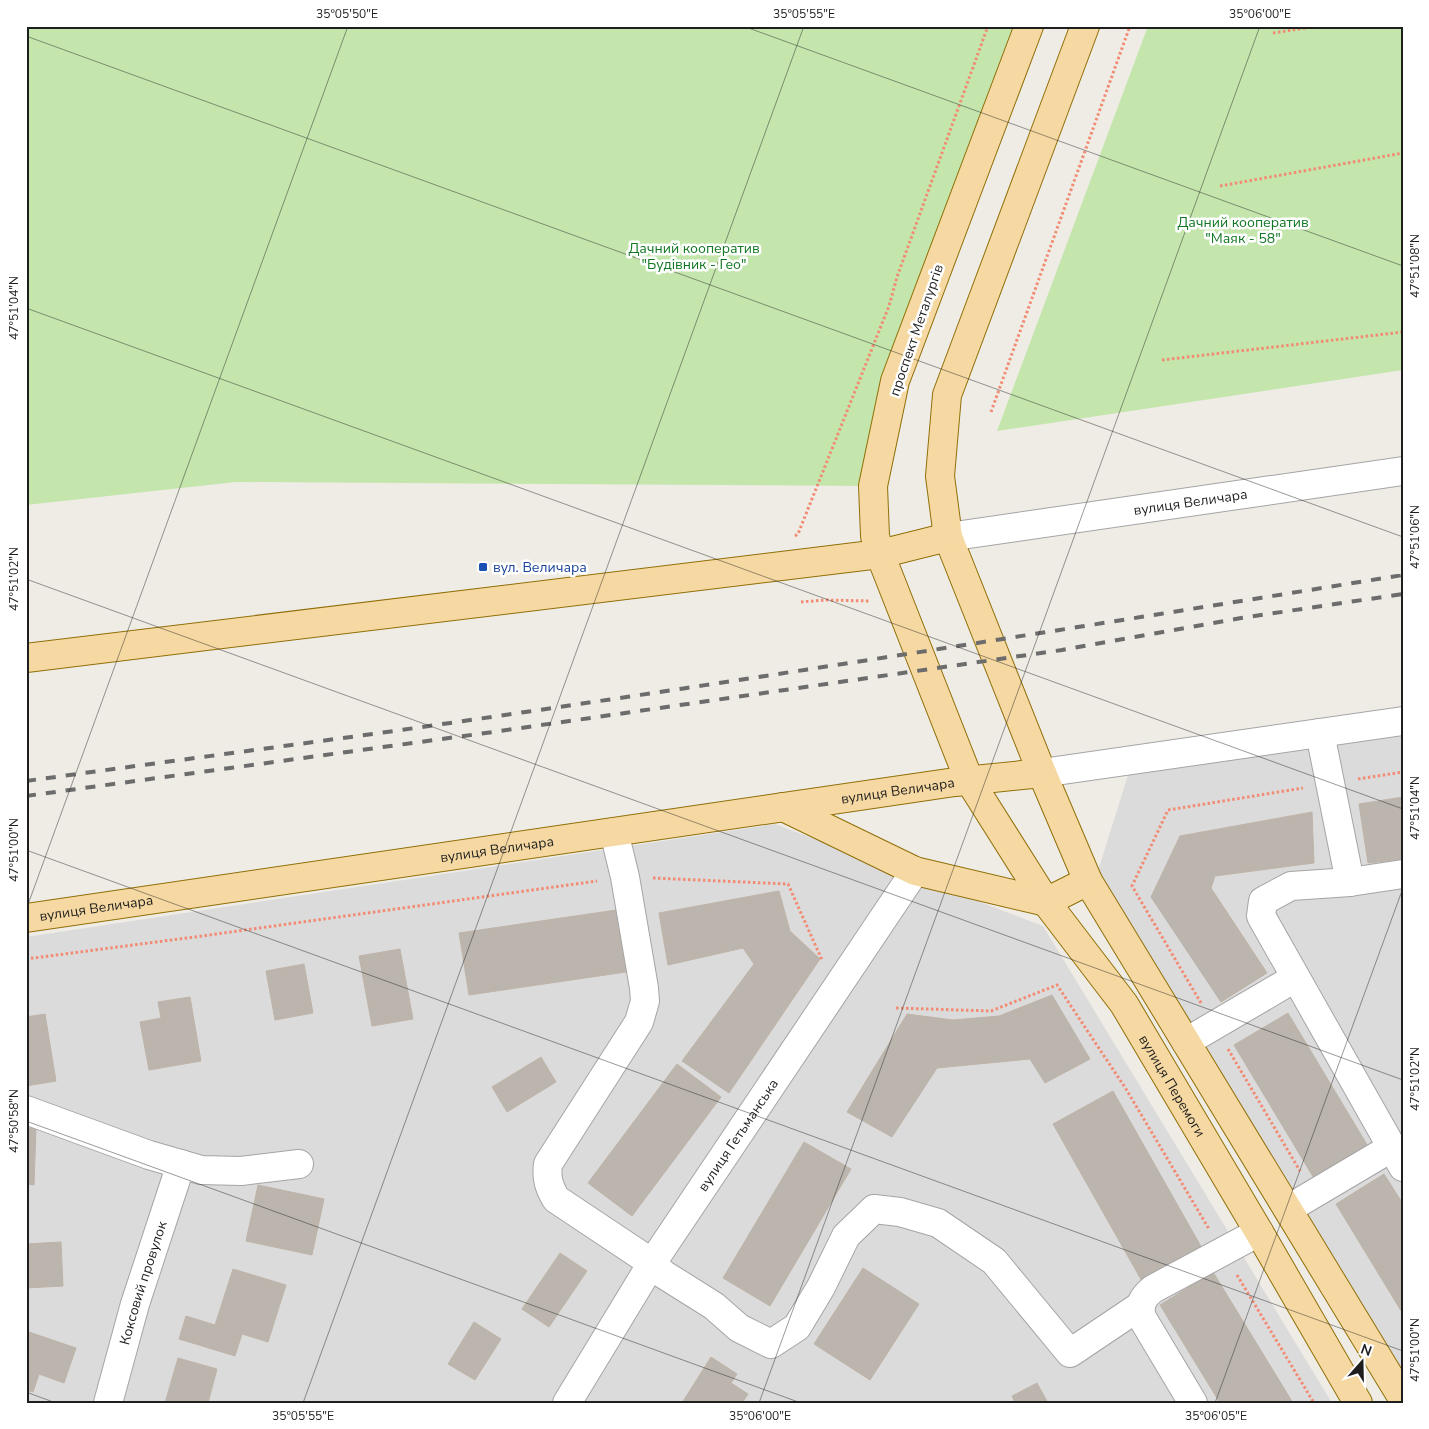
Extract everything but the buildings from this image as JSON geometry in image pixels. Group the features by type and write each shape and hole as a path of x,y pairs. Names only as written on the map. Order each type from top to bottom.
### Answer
{"main road":[{"name":"проспект Металургів","path":"969,780 880,554 875,536 873,486 895,381 1029,26"},
{"path":"1086,26 947,395 940,476 948,537 1042,772 1088,881 1288,1209 1396,1372 1403,1400"},
{"path":"26,658 880,554 948,537"},
{"name":"вулиця Величара","path":"26,918 969,780 1042,772"},
{"name":"вулиця Перемоги","path":"969,780 1046,902 1124,1004 1358,1403"},
{"path":"783,807 914,870 1046,902 1088,881"}],"street":[{"name":"вулиця Величара","path":"948,537 1403,471"},
{"path":"1042,772 1403,721"},
{"path":"1320,733 1350,882"},
{"path":"614,832 625,877 644,988 644,1011 639,1022 548,1164 546,1174 549,1187 556,1199 652,1263 663,1274 714,1306 740,1328 771,1344 798,1327 821,1287 846,1236 874,1209 900,1212 938,1223 994,1261 1070,1353 1140,1306"},
{"name":"вулиця Гетьманська","path":"567,1403 652,1263 914,870"},
{"path":"1288,1209 1313,1194 1397,1158 1261,916 1263,901 1291,886 1350,882 1403,874"},
{"path":"1186,1042 1295,978"},
{"path":"26,1110 149,1155 201,1170 241,1171 299,1164"},
{"name":"Коксовий провулок","path":"108,1403 135,1304 181,1164"},
{"path":"1193,1403 1141,1316 1140,1306 1143,1297 1259,1232"}],"path":[{"path":"798,534 889,306 897,277 988,26"},
{"path":"991,412 1130,26"},
{"path":"1273,33 1318,26"},
{"path":"1220,186 1403,153"},
{"path":"1162,360 1403,332"},
{"path":"1313,1194 1132,886 1168,810 1403,772"},
{"path":"26,959 625,877 788,884 823,962"},
{"path":"896,1008 991,1011 1057,985 1126,1089"}],"shaded area":[{"path":"1403,736 1403,1373 1098,871 1129,772"},
{"path":"775,824 1043,926 1332,1403 26,1403 26,937"}],"green space":[{"name":"Дачний кооператив \"Будівник - Гео\"","path":"26,26 1029,26 873,486 236,482 26,505"},
{"name":"Дачний кооператив \"Маяк - 58\"","path":"1148,26 1403,26 1403,370 997,431"}],"railway":[{"path":"26,781 394,731 647,694 1403,575"},
{"path":"26,796 500,731 1062,650 1241,618 1403,594"}],"place":[{"name":"вул. Величара","path":"483,567"}]}
